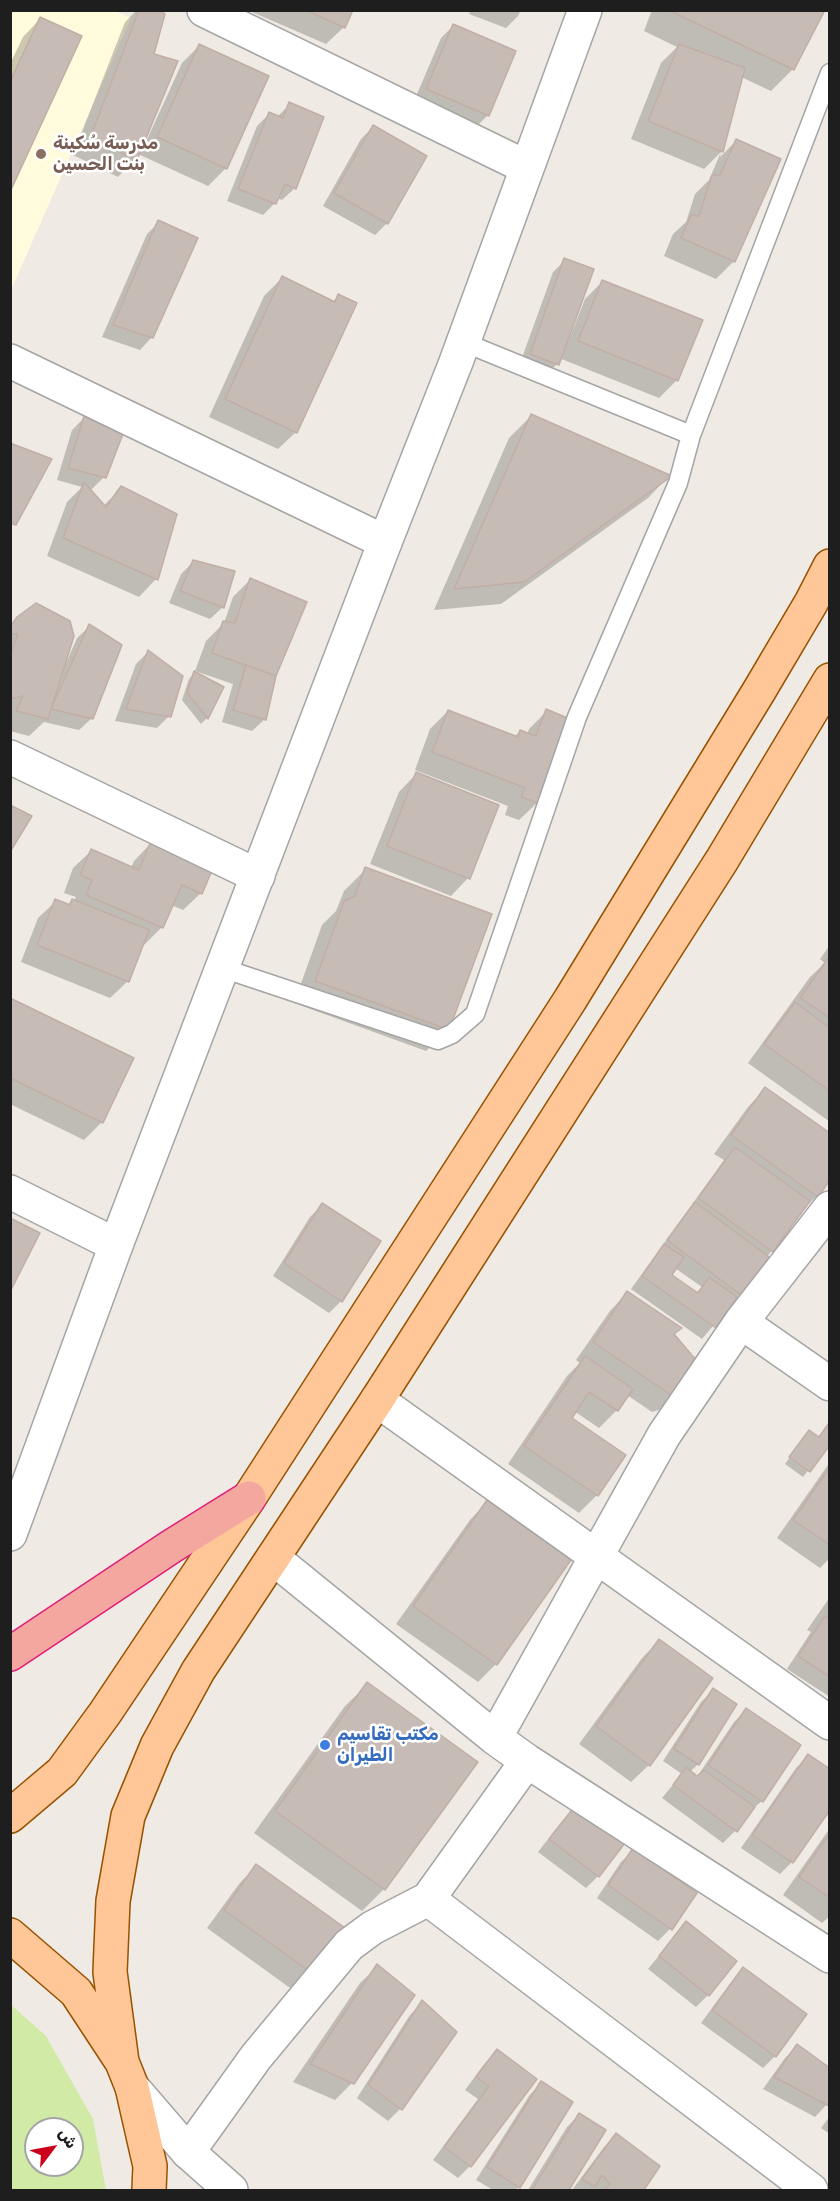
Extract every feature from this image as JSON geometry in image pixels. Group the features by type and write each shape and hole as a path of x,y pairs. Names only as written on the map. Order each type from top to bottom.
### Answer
{"highway":[{"path":"10,1654 172,1546 249,1498"}],"main road":[{"path":"10,1816 62,1772 105,1713 249,1498 570,1000 811,603 830,566"},
{"path":"149,2190 150,2166 127,2074 110,1972 113,1901 128,1816 157,1746 198,1671 377,1400 722,860 830,680"},
{"path":"10,1935 76,1992 127,2074"}],"street":[{"path":"204,10 526,167"},
{"path":"10,1534 117,1245 463,342 585,10"},
{"path":"10,361 385,542"},
{"path":"10,756 258,876"},
{"path":"10,1192 117,1245"},
{"path":"495,1738 664,1435 741,1322 830,1208"},
{"path":"741,1322 830,1384"},
{"path":"377,1400 830,1723"},
{"path":"273,1558 495,1738 527,1761 830,1956"},
{"path":"188,2151 256,2057 349,1945 372,1928 428,1899 527,1761"},
{"path":"428,1899 811,2190"},
{"path":"127,2074 188,2151 231,2190"}],"lane":[{"path":"222,969 438,1040 452,1034 475,1014 577,717 678,483 691,435 830,74"},
{"path":"463,342 691,435"}],"shaded area":[{"name":"مدرسة سُكينة بنت الحسين","path":"11,11 115,11 131,18 11,290"}],"green space":[{"path":"10,2004 46,2036 93,2119 106,2190 11,2190"}],"building":[{"path":"139,10 159,10 165,14 154,54 178,61 137,160 90,138"},
{"path":"306,10 353,10 345,28"},
{"path":"668,10 825,10 794,70"},
{"path":"40,17 82,36 10,192 10,82"},
{"path":"453,24 516,51 489,116 426,89"},
{"path":"199,44 269,76 227,169 157,137"},
{"path":"679,44 745,68 723,152 648,121"},
{"path":"289,102 324,117 296,189 285,184 276,204 238,189 269,112 283,118"},
{"path":"373,125 427,156 388,224 334,193"},
{"path":"736,139 781,159 735,262 681,238 691,215 699,216 712,175 720,175"},
{"path":"158,220 198,238 153,338 113,325"},
{"path":"564,258 594,269 559,365 530,354"},
{"path":"282,276 335,302 338,294 357,303 297,433 225,399"},
{"path":"602,280 703,320 678,381 578,341"},
{"path":"531,414 672,476 524,582 454,589"},
{"path":"84,416 123,434 106,478 68,468"},
{"path":"10,443 52,459 16,525 10,523"},
{"path":"84,482 106,507 121,486 177,514 158,580 63,538"},
{"path":"193,560 235,571 224,608 180,591"},
{"path":"250,578 307,602 276,676 212,653 223,621 235,623"},
{"path":"36,603 70,621 74,636 48,719 16,711 23,696 10,699 10,655 18,634 10,634 10,627 17,617"},
{"path":"89,624 122,645 93,719 51,709"},
{"path":"148,650 183,676 171,717 126,709"},
{"path":"246,665 276,676 266,720 233,710"},
{"path":"194,671 224,687 208,719 187,693"},
{"path":"546,709 570,719 538,803 521,797 525,788 432,752 448,710 518,737 520,730 536,736"},
{"path":"416,772 499,805 470,879 387,846"},
{"path":"10,805 32,816 10,852"},
{"path":"151,841 213,868 202,894 182,885 163,928 86,895 92,880 80,875 91,849 139,870"},
{"path":"365,867 492,914 449,1030 315,981 344,901 355,896"},
{"path":"55,899 70,905 72,899 149,930 129,982 37,945"},
{"path":"828,958 830,959 830,1018 800,998"},
{"path":"10,998 134,1058 103,1123 10,1078"},
{"path":"795,1002 830,1028 830,1091 764,1044"},
{"path":"765,1087 830,1133 830,1180 818,1197 731,1135"},
{"path":"735,1147 810,1201 773,1252 698,1198"},
{"path":"695,1202 769,1257 741,1295 667,1240"},
{"path":"322,1203 381,1241 342,1302 284,1263"},
{"path":"10,1218 40,1233 10,1292"},
{"path":"664,1244 684,1257 672,1275 698,1293 709,1277 737,1297 716,1328 642,1276"},
{"path":"627,1291 682,1328 674,1334 696,1360 688,1390 671,1395 593,1342"},
{"path":"585,1356 633,1389 618,1411 589,1392 572,1418 626,1455 598,1496 524,1446"},
{"path":"829,1423 830,1445 810,1472 789,1457 809,1430 819,1437"},
{"path":"830,1467 830,1545 793,1520"},
{"path":"487,1500 571,1560 497,1665 413,1606"},
{"path":"825,1616 830,1619 830,1677 798,1656"},
{"path":"659,1639 713,1678 650,1766 596,1726"},
{"path":"367,1682 478,1762 385,1890 275,1811"},
{"path":"713,1688 737,1704 699,1765 674,1749"},
{"path":"746,1708 801,1745 763,1802 708,1765"},
{"path":"808,1754 830,1769 830,1810 793,1863 752,1835"},
{"path":"686,1767 697,1776 704,1770 755,1807 737,1832 673,1785"},
{"path":"575,1806 625,1843 599,1877 549,1839"},
{"path":"830,1833 830,1898 799,1877"},
{"path":"633,1848 697,1893 672,1930 608,1885"},
{"path":"256,1864 348,1930 316,1976 224,1910"},
{"path":"686,1921 737,1961 709,1996 659,1956"},
{"path":"377,1964 415,1995 354,2084 310,2064"},
{"path":"743,1967 807,2014 776,2057 712,2010"},
{"path":"422,2000 457,2032 402,2110 368,2085"},
{"path":"797,2044 830,2068 829,2106 774,2077"},
{"path":"497,2049 537,2079 471,2167 444,2147 489,2086 476,2077"},
{"path":"541,2081 573,2102 520,2188 487,2167"},
{"path":"579,2113 606,2130 569,2190 532,2190"},
{"path":"616,2133 660,2166 644,2190 604,2190 610,2184 602,2175 595,2187 582,2179"}],"place":[{"name":"مدرسة سُكينة بنت الحسين","path":"41,154"},
{"name":"مكتب تقاسيم الطيران","path":"325,1745"}]}
